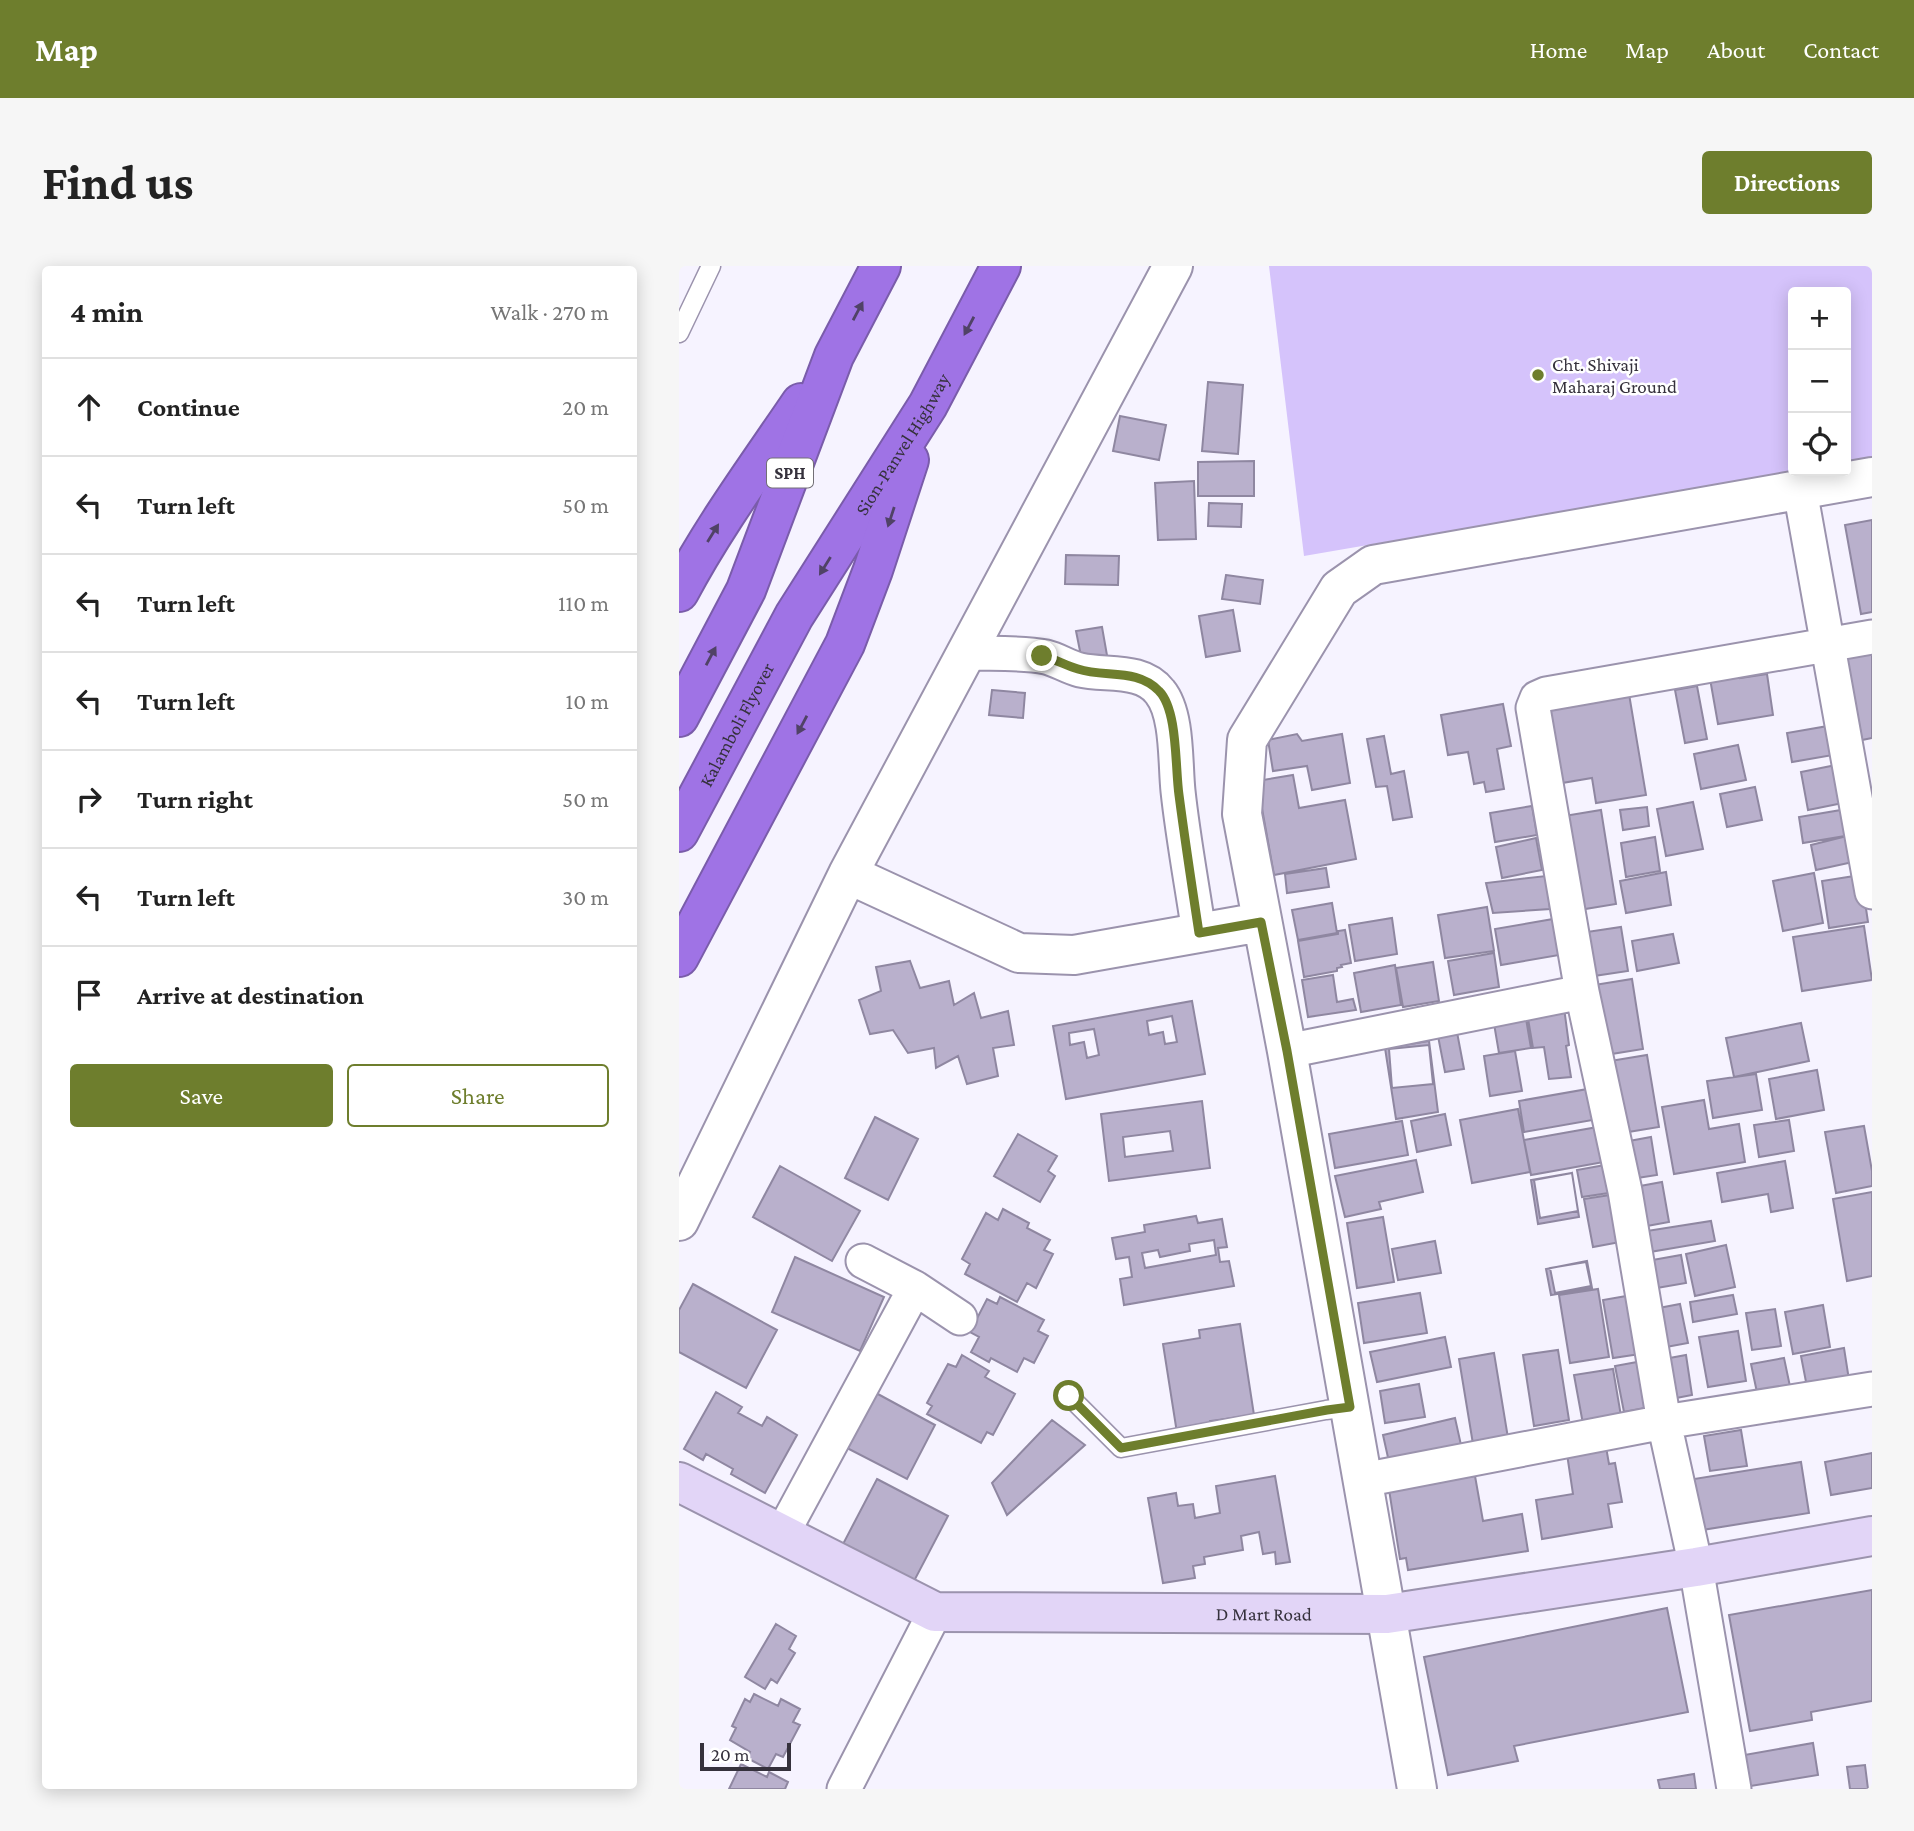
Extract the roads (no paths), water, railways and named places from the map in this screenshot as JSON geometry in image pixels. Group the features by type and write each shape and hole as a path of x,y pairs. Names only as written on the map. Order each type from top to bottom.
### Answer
{"highway":[{"name":"SPH","path":"679,717 746,590 834,356 881,266"},
{"name":"Sion-Panvel Highway","path":"793,616 927,405 1001,266"},
{"path":"679,592 735,499 834,356"},
{"path":"679,957 845,644 873,570 927,405"},
{"name":"Kalamboli Flyover","path":"679,832 793,616"}],"main road":[{"name":"D Mart Road","path":"679,1482 935,1612 1387,1614 1696,1567 1872,1536"}],"street":[{"path":"679,1221 848,874 1173,266"},
{"path":"1417,1789 1287,1051 1242,814 1247,740 1339,589 1373,565 1872,477"},
{"path":"1800,490 1872,892"},
{"path":"1734,1789 1696,1567 1664,1422 1625,1191 1583,992 1533,708 1537,698 1546,694 1872,637"},
{"path":"966,653 1042,656 1060,660 1079,669 1133,676 1147,681 1161,692 1170,714 1175,745 1178,791 1199,933"},
{"path":"848,874 1019,953 1074,955 1261,922"},
{"path":"1287,1051 1583,992"},
{"path":"863,1261 915,1288 960,1318"},
{"path":"782,1534 915,1288"},
{"path":"1363,1480 1664,1422 1872,1389"},
{"path":"844,1789 935,1612"}],"lane":[{"path":"679,333 711,266"},
{"path":"1069,1396 1121,1448 1350,1407"}],"place":[{"name":"Cht. Shivaji Maharaj Ground","path":"1538,375"}]}
